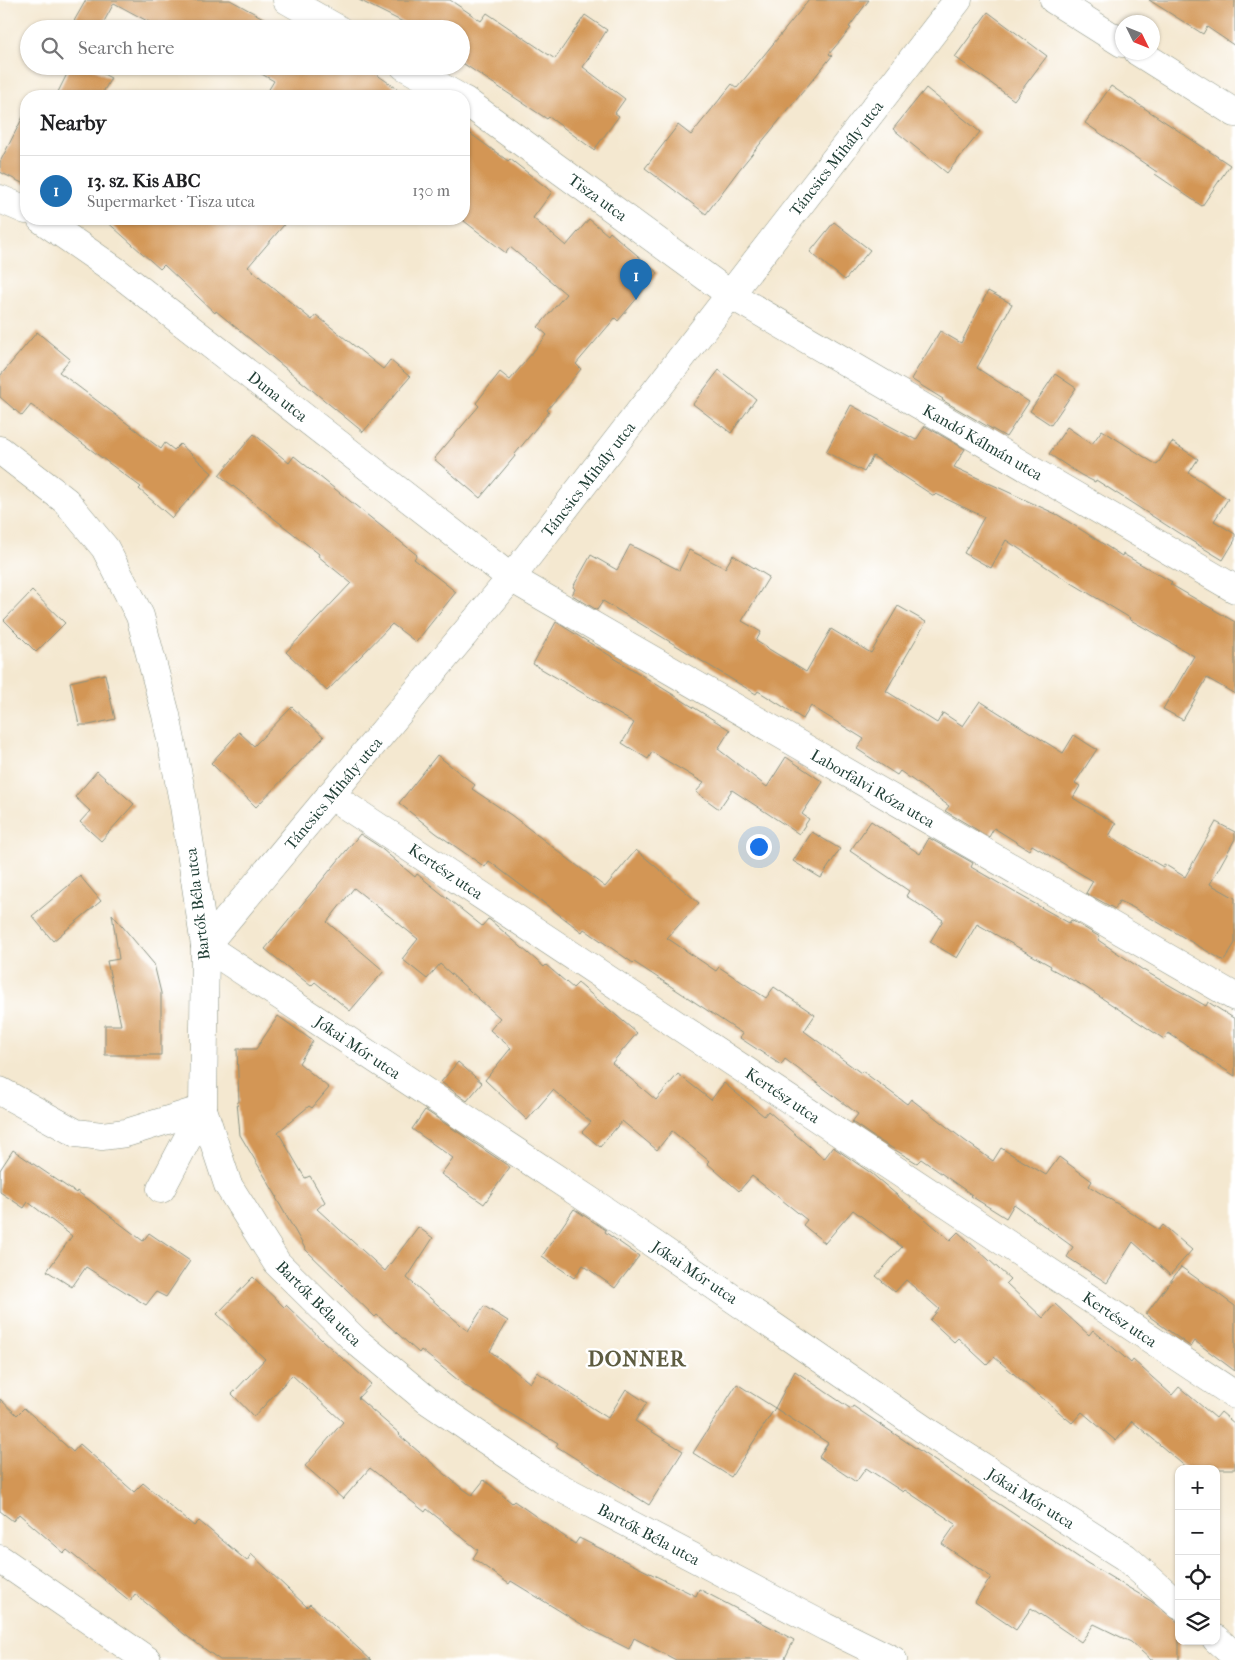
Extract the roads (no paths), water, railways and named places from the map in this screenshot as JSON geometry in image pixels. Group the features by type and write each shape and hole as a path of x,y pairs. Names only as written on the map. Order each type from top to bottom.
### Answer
{"street":[{"path":"287,0 322,20"},
{"name":"Táncsics Mihály utca","path":"205,946 242,904 511,578 958,0"},
{"path":"1054,0 1115,39"},
{"path":"1151,60 1235,113"},
{"path":"420,75 446,90"},
{"name":"Tisza utca","path":"470,104 731,295"},
{"path":"0,199 20,207"},
{"name":"Duna utca","path":"50,225 116,271 511,578"},
{"name":"Kandó Kálmán utca","path":"731,295 1235,589"},
{"name":"Bartók Béla utca","path":"0,450 66,501 105,548 140,616 166,715 182,796 205,946 203,1109 228,1185 277,1263 356,1342 427,1400 542,1478 826,1627 893,1660"},
{"name":"Laborfalvi Róza utca","path":"511,578 1235,997"},
{"name":"Kertész utca","path":"330,795 1235,1395"},
{"name":"Jókai Mór utca","path":"205,946 601,1208 926,1431 1125,1557 1175,1601"},
{"path":"0,1091 76,1133 102,1136 126,1133 203,1109"},
{"path":"161,1189 203,1109"},
{"path":"0,1559 147,1660"},
{"path":"1220,1643 1235,1656"}],"place":[{"name":"13. sz. Kis ABC","path":"636,300"}],"district":[{"name":"DONNER","path":"637,1359"}]}
